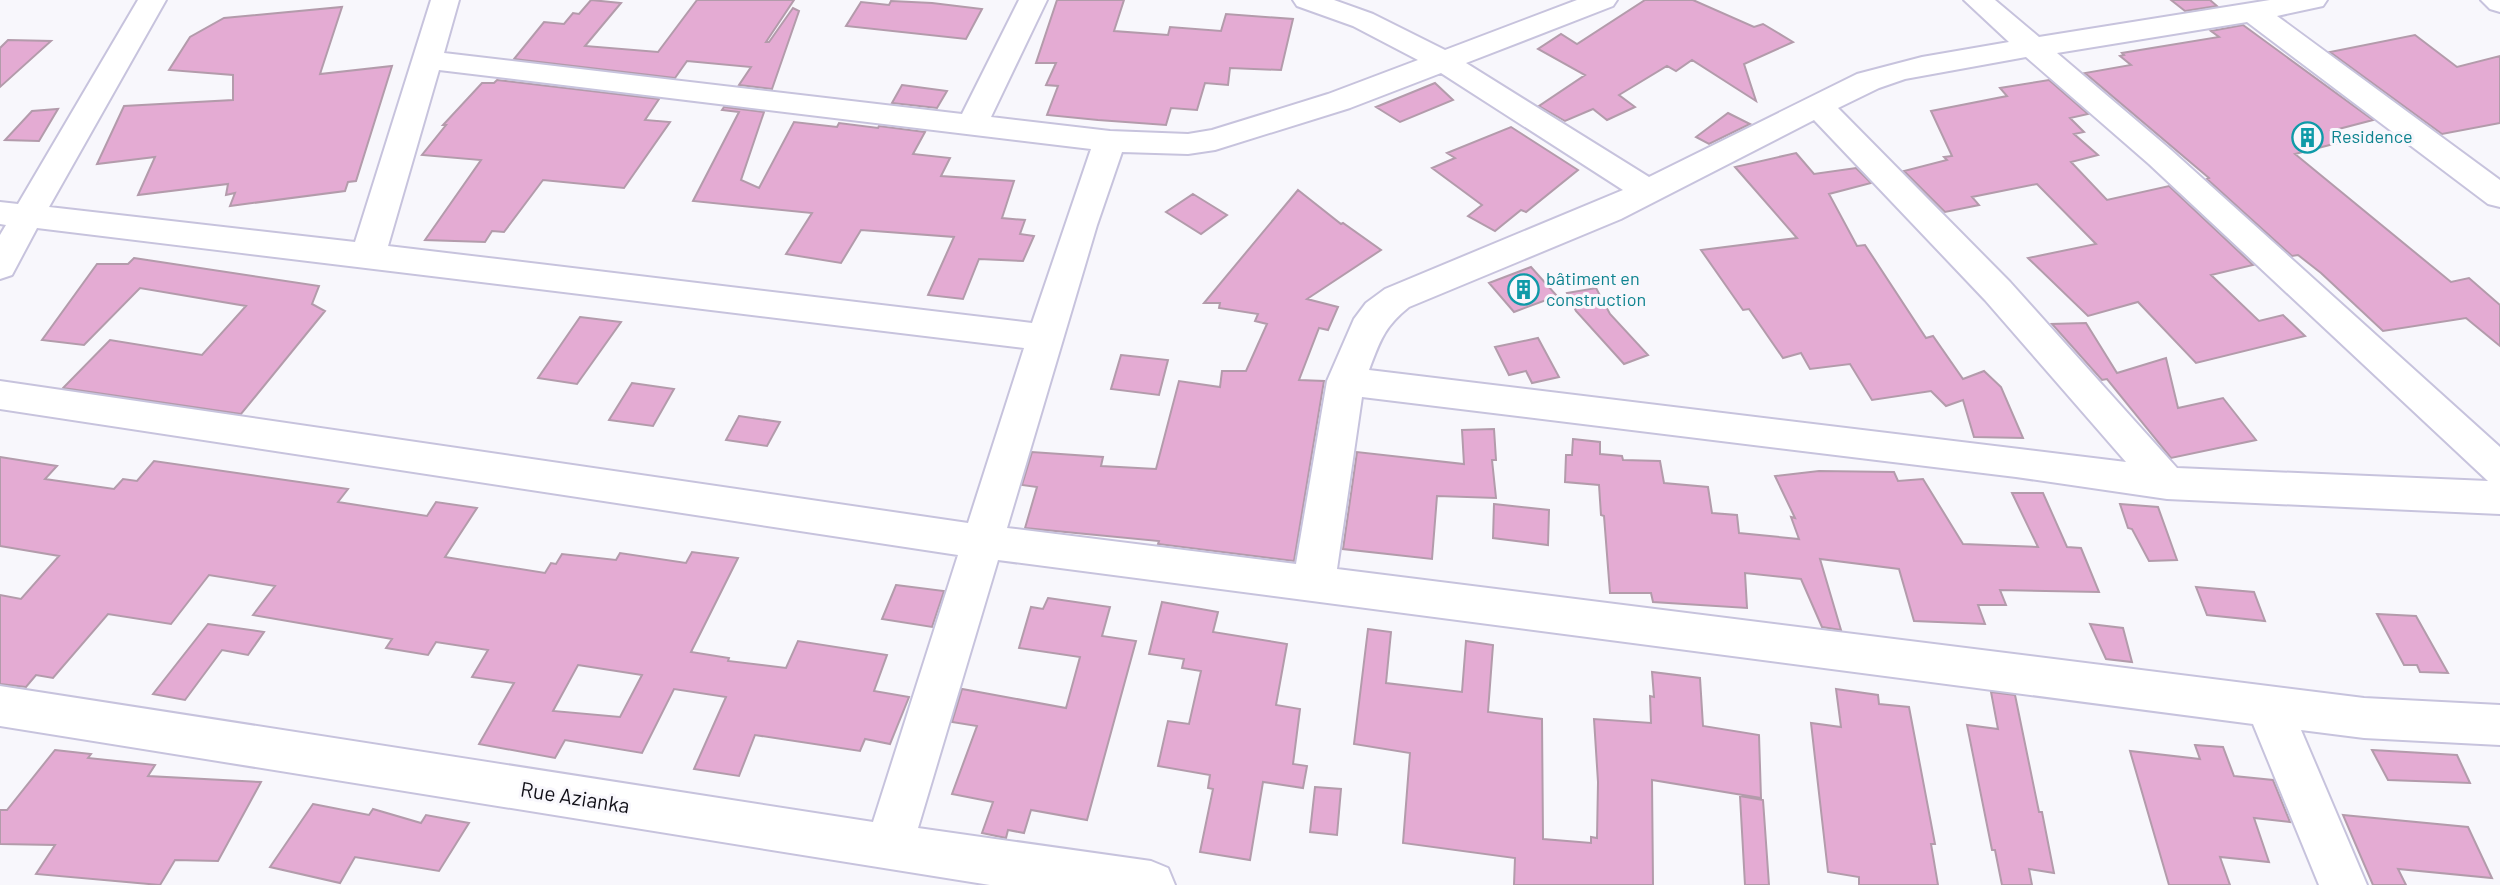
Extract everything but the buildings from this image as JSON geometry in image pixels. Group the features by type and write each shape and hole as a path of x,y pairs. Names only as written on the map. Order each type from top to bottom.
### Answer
{"street":[{"path":"0,267 13,214 152,0"},
{"path":"368,255 445,0"},
{"path":"973,123 1032,0"},
{"path":"1307,0 1363,20 1443,61 1648,192"},
{"path":"426,60 1110,141 1188,144 1216,140 1329,105 1603,0"},
{"path":"1978,0 2160,157 2500,470"},
{"path":"1314,583 1346,381 1367,328 1379,312 1397,298 1597,216 1868,81 1893,72 2162,29 2313,0"},
{"path":"2495,0 2500,3"},
{"path":"2253,12 2500,196"},
{"path":"1819,107 1892,180 2104,408 2167,483"},
{"path":"889,847 1080,225 1110,141"},
{"path":"13,214 1046,338"},
{"path":"1346,381 2016,462 2167,483 2500,498"},
{"path":"0,395 983,542 2364,718 2500,725"},
{"name":"Rue Azianka","path":"0,706 889,847 1151,885"},
{"path":"2268,706 2343,885"}],"place":[{"name":"Residence","path":"2308,137"},
{"name":"bâtiment en construction","path":"1523,289"}]}
